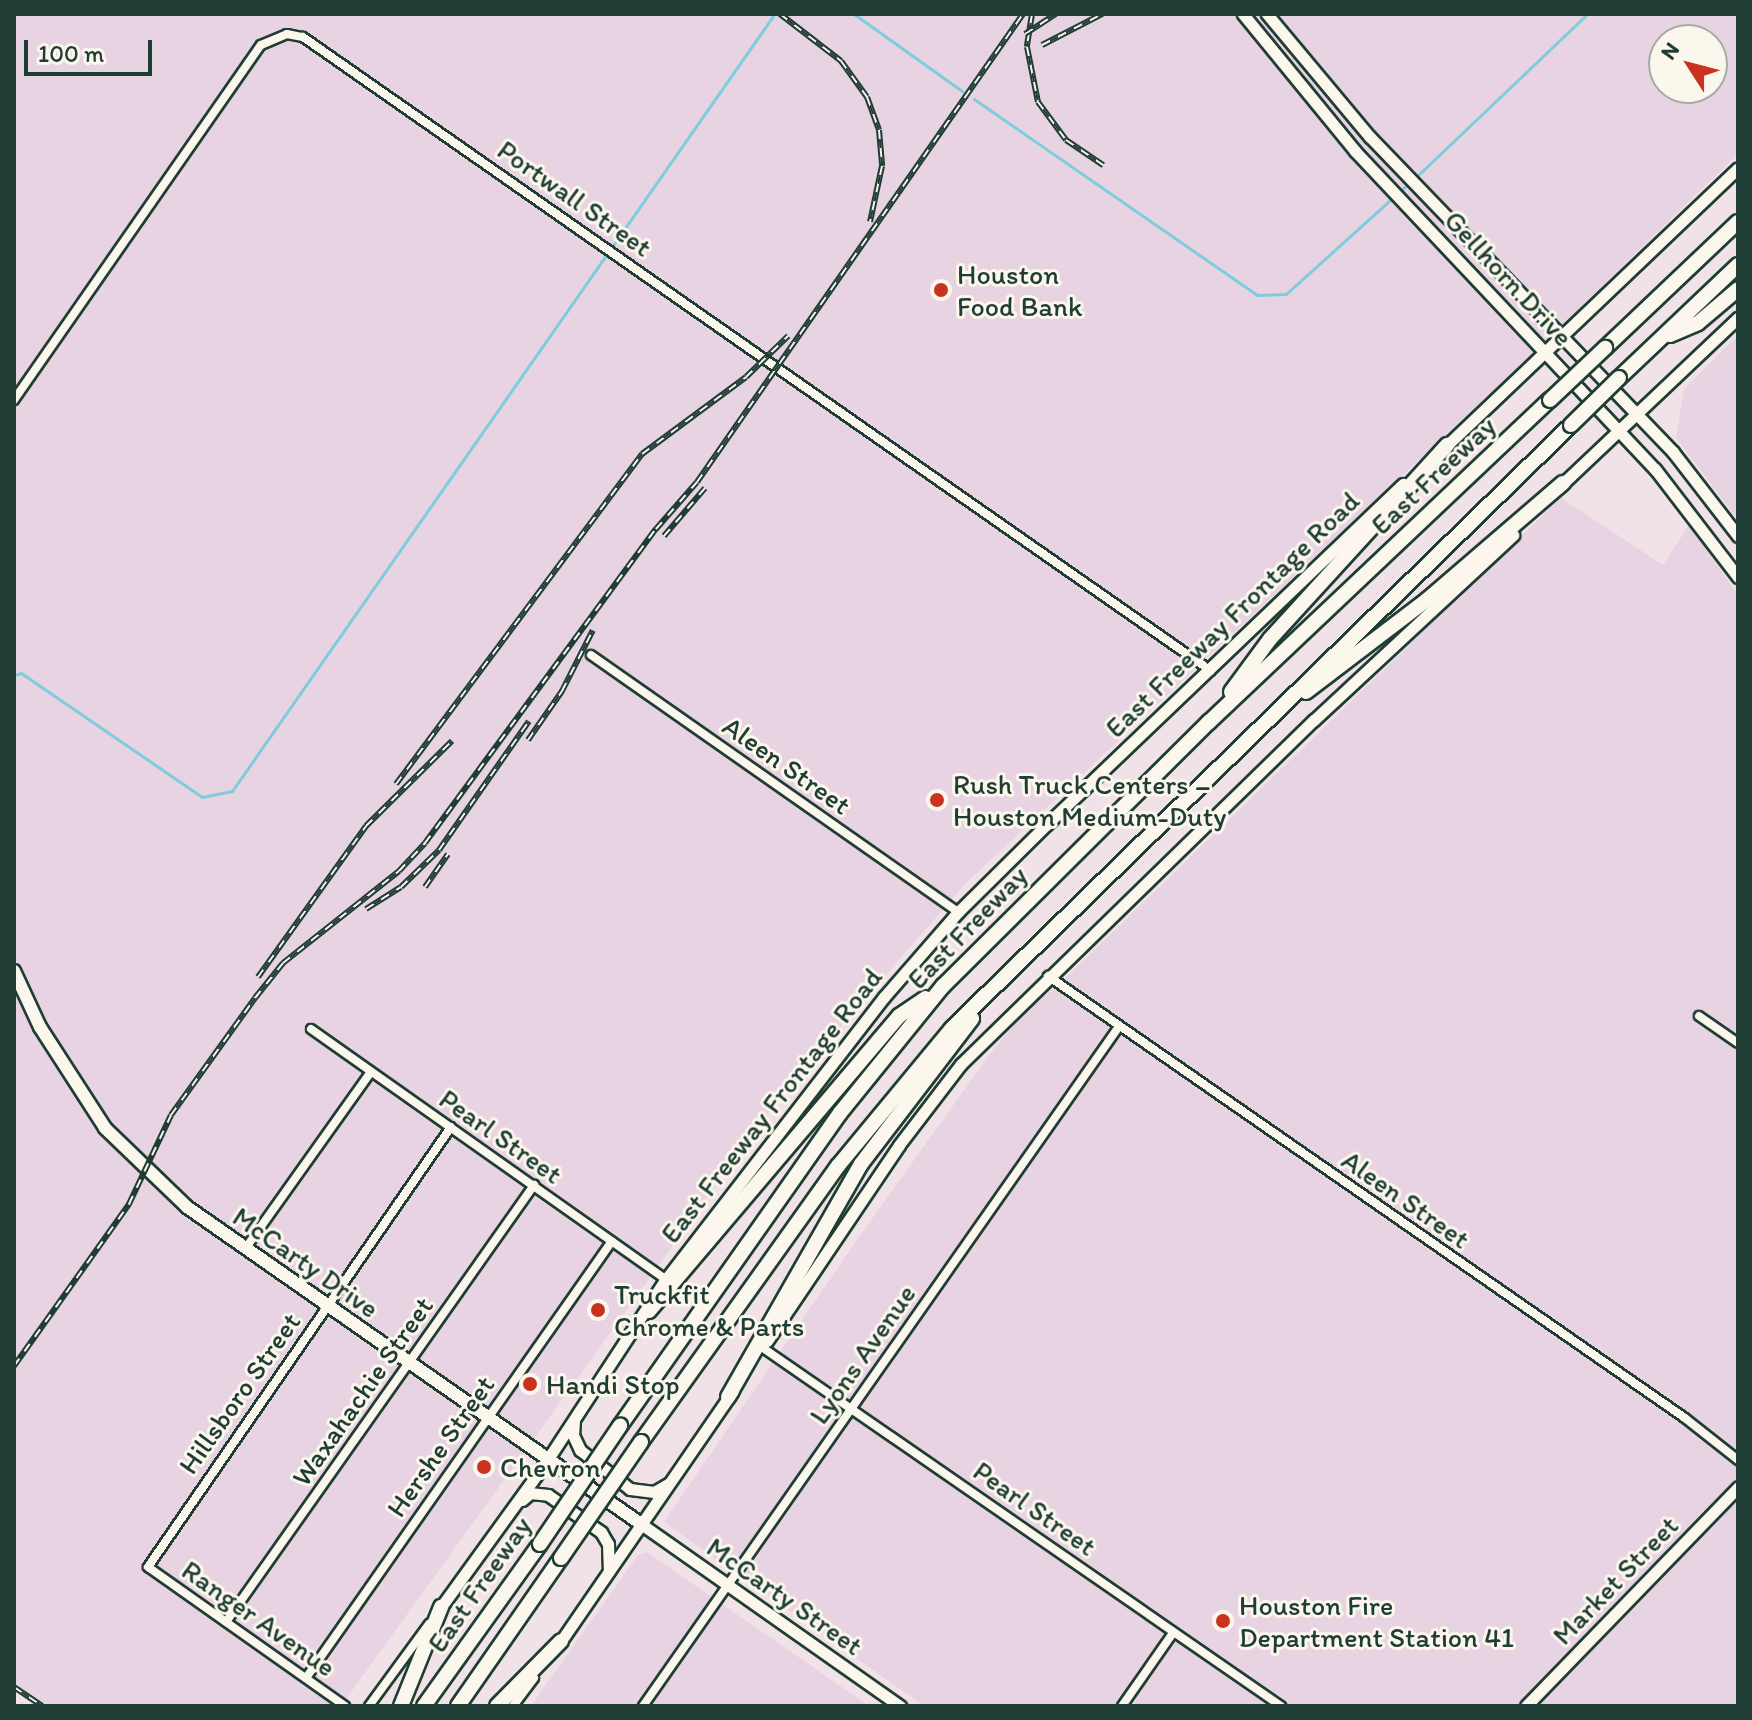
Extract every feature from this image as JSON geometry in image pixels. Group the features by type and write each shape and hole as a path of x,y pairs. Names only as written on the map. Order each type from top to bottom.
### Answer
{"highway":[{"name":"East Freeway","path":"424,1706 840,1113 943,986 1209,722 1689,269 1738,219"},
{"name":"East Freeway","path":"458,1706 750,1283 875,1117 1017,961 1738,265"},
{"path":"1659,340 1698,323 1738,289"},
{"path":"1209,722 1270,639 1447,445"},
{"path":"1252,734 1428,599 1563,483"},
{"path":"728,1397 861,1164 1017,961"},
{"path":"649,1311 899,1016 943,986"},
{"path":"401,1706 441,1607"},
{"path":"497,1706 561,1641"}],"main road":[{"name":"Gellhorn Drive","path":"1243,14 1355,151 1618,429 1711,538 1738,577"},
{"name":"Gellhorn Drive","path":"1267,14 1319,80 1370,137 1565,334 1637,413 1734,531"},
{"path":"1304,91 1319,80"},
{"path":"1355,151 1370,137"},
{"name":"East Freeway Frontage Road","path":"441,1607 548,1459 649,1311 666,1279 858,1029 958,912 1738,168"},
{"path":"1445,245 1463,231"},
{"path":"561,1641 938,1092 1048,976 1618,429 1738,318"},
{"path":"1711,538 1734,531"},
{"name":"McCarty Drive","path":"14,971 47,1039 105,1128 187,1207 641,1524"},
{"path":"574,1420 573,1435 580,1450 630,1489 654,1492 673,1480"},
{"name":"Market Street","path":"1526,1706 1738,1487"},
{"path":"512,1507 530,1493 548,1495 601,1532 608,1544 609,1572"},
{"name":"McCarty Street","path":"641,1524 900,1706"}],"street":[{"name":"Portwall Street","path":"14,400 240,73 274,37 303,37 1211,671"},
{"name":"Aleen Street","path":"591,655 958,912"},
{"name":"Aleen Street","path":"1048,976 1118,1028 1685,1418 1738,1460"},
{"path":"1699,1016 1738,1043"},
{"name":"Lyons Avenue","path":"643,1706 1118,1028"},
{"name":"Pearl Street","path":"311,1029 666,1279"},
{"path":"245,1249 371,1072"},
{"name":"Hillsboro Street","path":"148,1567 154,1551 451,1127"},
{"name":"Waxahachie Street","path":"226,1622 534,1185"},
{"name":"Hershe Street","path":"306,1678 612,1241"},
{"name":"Pearl Street","path":"763,1348 1281,1706"},
{"name":"Ranger Avenue","path":"148,1567 345,1706"},
{"name":"East Freeway Frontage Road","path":"369,1706 441,1607"},
{"path":"1122,1706 1173,1633"},
{"path":"513,1706 561,1641"}],"shaded area":[{"path":"14,14 1738,14 1738,154 1528,358 966,883 786,1089 341,1706 39,1706 14,1689"},
{"path":"1738,335 1738,520 1676,438 1684,389"},
{"path":"1561,498 1663,565 1689,525 1738,595 1738,1706 924,1706 664,1522 854,1244 992,1051 1035,1001 1052,991"},
{"path":"647,1552 869,1706 531,1706 638,1555"}],"waterway":[{"path":"854,14 962,91"},
{"path":"1416,177 1587,14"},
{"path":"14,675 21,673 202,797 232,791 773,16"},
{"path":"974,99 1257,295 1286,294 1410,182"}],"railway":[{"path":"780,14 841,61 867,97 879,130 882,166 870,222"},
{"path":"14,1366 129,1204 171,1115 255,998 283,963 399,871 425,843 656,529 697,482 1023,14"},
{"path":"1032,14 1027,47 1038,102 1066,140 1103,165"},
{"path":"1025,34 1056,14"},
{"path":"1042,45 1102,14"},
{"path":"396,784 642,454 746,377 788,336"},
{"path":"664,536 705,488"},
{"path":"528,740 562,691 593,630"},
{"path":"366,909 401,887 439,850 529,721"},
{"path":"258,977 366,826 452,741"},
{"path":"425,887 448,854"},
{"path":"14,1687 42,1706"}],"place":[{"name":"Houston Food Bank","path":"941,290"},
{"name":"Rush Truck Centers – Houston Medium-Duty","path":"937,800"},
{"name":"Truckfit Chrome & Parts","path":"598,1310"},
{"name":"Handi Stop","path":"530,1384"},
{"name":"Chevron","path":"484,1467"},
{"name":"Houston Fire Department Station 41","path":"1223,1621"}]}
